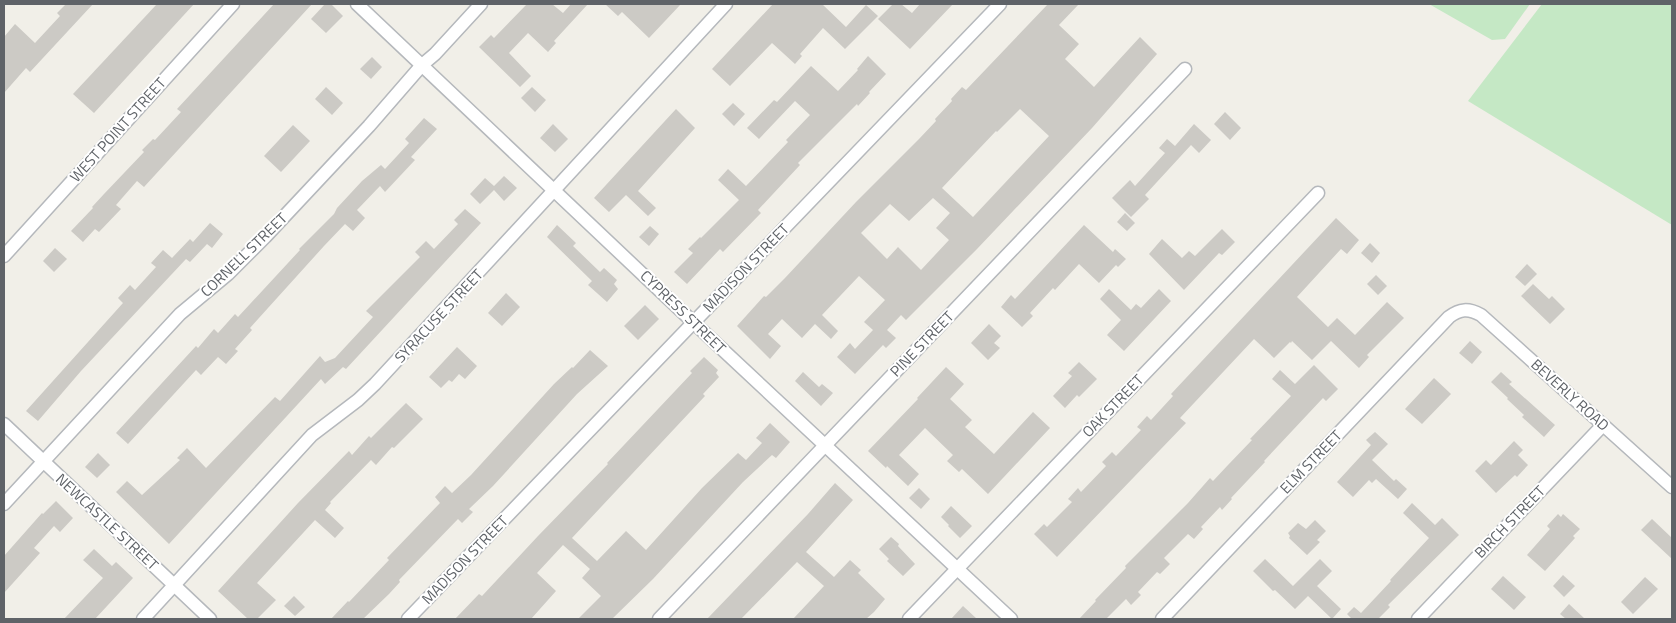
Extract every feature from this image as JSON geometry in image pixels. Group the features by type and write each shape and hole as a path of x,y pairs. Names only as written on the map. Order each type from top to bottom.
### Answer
{"street":[{"name":"WEST POINT STREET","path":"4,256 233,4"},
{"name":"CYPRESS STREET","path":"357,4 1011,619"},
{"name":"CORNELL STREET","path":"4,504 180,314 228,274 266,237 369,126 422,65 481,4"},
{"name":"SYRACUSE STREET","path":"143,619 312,435 358,400 375,384 726,4"},
{"name":"MADISON STREET","path":"408,619 1000,4"},
{"name":"PINE STREET","path":"659,619 1185,69"},
{"name":"OAK STREET","path":"908,619 1318,193"},
{"name":"BEVERLY ROAD","path":"1463,310 1468,309 1480,315 1672,487"},
{"name":"ELM STREET","path":"1162,619 1449,317 1459,310 1463,310"},
{"name":"NEWCASTLE STREET","path":"4,424 210,619"},
{"name":"BIRCH STREET","path":"1418,619 1603,425"}],"green space":[{"path":"1429,4 1530,4 1505,39 1492,40"},
{"path":"1542,4 1672,4 1672,225 1468,101"}],"building":[{"path":"66,4 93,4 30,72 26,68 4,93 4,37 15,24 35,43 60,16 57,13"},
{"path":"157,4 194,4 94,113 73,94"},
{"path":"274,4 312,4 144,187 137,181 116,205 121,209 99,232 95,229 83,242 71,231 144,152 142,150 153,139 155,140 181,112 177,109"},
{"path":"325,4 331,4 343,16 326,33 311,19"},
{"path":"527,4 552,4 563,13 571,4 588,4 554,41 556,43 548,52 528,33 509,53 531,76 520,87 479,47 491,35 494,38"},
{"path":"605,4 681,4 649,38 622,12 618,16"},
{"path":"773,4 822,4 846,27 866,5 878,16 845,49 823,28 800,54 802,56 795,64 772,43 730,86 712,69"},
{"path":"893,4 901,4 912,13 920,4 953,4 910,49 878,19"},
{"path":"1048,4 1079,4 1059,25 1079,44 1065,59 1094,87 1140,37 1157,54 1092,128 977,249 906,320 901,315 887,330 896,338 886,348 883,345 855,374 837,357 850,343 855,349 873,330 864,322 885,300 859,276 822,315 838,331 831,339 815,324 802,338 782,319 768,334 781,346 770,359 737,326 764,296 766,297 785,278 856,202 936,121 935,119 962,87 966,90","holes":["1020,109 1049,136 973,217 942,188 996,131","933,198 950,213 936,228 949,240 921,270 898,247 887,259 861,233 890,204 909,221"]},
{"path":"868,56 886,74 858,106 857,104 798,163 800,165 758,210 761,213 723,252 720,249 687,284 674,272 693,253 688,249 739,200 718,180 728,169 746,186 788,142 786,140 810,115 795,101 759,139 747,128 774,100 777,102 811,66 838,91 858,70"},
{"path":"372,57 382,67 371,79 360,69"},
{"path":"326,87 343,103 332,115 315,99"},
{"path":"532,87 546,100 535,112 521,98"},
{"path":"733,103 745,114 734,126 722,114"},
{"path":"676,109 695,128 638,191 656,208 648,216 626,195 609,212 594,198"},
{"path":"1225,112 1241,128 1230,140 1214,124"},
{"path":"424,118 437,129 411,157 415,160 385,192 380,186 357,210 365,218 353,231 345,224 324,246 250,328 252,330 235,349 238,351 226,364 218,357 201,375 196,370 128,444 116,433 196,346 198,348 214,329 218,333 235,314 238,317 299,249 334,214 337,208 362,181 381,165 385,169 409,143 405,139"},
{"path":"553,124 568,139 555,152 540,138"},
{"path":"1194,124 1211,140 1199,153 1191,145 1145,195 1149,199 1131,217 1112,198 1130,180 1135,186 1165,153 1159,148 1167,139 1175,146"},
{"path":"293,125 310,141 281,172 264,156"},
{"path":"504,176 517,188 504,201 494,190 480,204 470,194 485,178 494,186"},
{"path":"465,209 481,223 346,369 343,367 325,384 321,379 169,544 116,492 127,481 142,495 180,460 177,458 187,448 206,468 275,397 280,401 320,356 325,362 335,358 373,317 366,311 420,257 415,252 426,241 434,249 458,224 454,220"},
{"path":"1125,213 1135,223 1127,231 1117,222"},
{"path":"1336,218 1359,240 1347,254 1341,249 1297,297 1328,327 1337,318 1355,335 1387,302 1404,318 1367,355 1369,357 1359,368 1331,341 1312,360 1292,341 1274,358 1254,339 1180,418 1186,423 1057,557 1034,534 1044,524 1047,527 1072,502 1068,499 1078,488 1081,492 1106,466 1102,462 1112,452 1116,456 1141,430 1137,427 1147,416 1151,420 1173,396 1171,394"},
{"path":"210,223 223,234 212,248 207,244 190,262 186,259 81,371 38,421 26,411 123,303 118,298 130,285 135,290 156,267 151,263 163,250 172,258 190,239 193,242"},
{"path":"557,225 576,243 573,246 600,272 604,268 617,280 614,284 618,289 607,302 588,285 592,281 547,237"},
{"path":"1084,225 1113,252 1115,249 1126,259 1118,267 1116,265 1099,283 1079,264 1030,313 1033,316 1022,327 1001,307 1011,295 1015,299"},
{"path":"650,226 659,234 649,246 639,237"},
{"path":"1222,229 1235,242 1222,255 1219,253 1184,290 1149,254 1162,239 1182,258 1189,251 1195,256"},
{"path":"1370,243 1380,253 1372,263 1361,253"},
{"path":"55,248 67,259 54,272 43,261"},
{"path":"1527,264 1537,274 1525,286 1515,277"},
{"path":"1376,275 1387,286 1378,295 1367,284"},
{"path":"1533,284 1549,299 1552,296 1565,309 1550,324 1521,296"},
{"path":"1109,289 1131,310 1136,304 1141,308 1159,289 1171,301 1124,351 1107,335 1121,320 1100,299"},
{"path":"506,293 520,307 502,326 488,313"},
{"path":"645,305 659,319 638,340 624,326"},
{"path":"989,324 1001,336 994,343 1000,348 988,360 971,343"},
{"path":"1470,341 1482,352 1472,364 1459,353"},
{"path":"457,347 477,366 465,379 459,374 452,382 449,380 441,388 429,377"},
{"path":"590,350 608,366 577,394 493,486 469,509 473,512 462,523 458,519 399,580 400,582 389,594 363,619 331,619 389,560 387,558 440,503 435,497 445,486 452,493 471,475 554,384"},
{"path":"704,357 718,370 716,373 719,377 703,394 705,396 572,538 597,561 626,531 646,550 702,488 738,453 746,460 762,443 756,438 770,423 790,442 776,458 772,455 743,482 653,579 612,619 578,619 601,596 582,578 590,569 563,545 537,573 556,591 531,619 455,619 479,594 482,596 608,464 692,373 690,371"},
{"path":"1079,362 1097,379 1079,397 1077,395 1065,408 1053,396 1072,376 1068,373"},
{"path":"1314,365 1338,389 1326,401 1323,398 1264,461 1222,510 1220,507 1201,527 1203,529 1194,539 1188,534 1164,558 1170,564 1160,574 1157,572 1138,592 1141,595 1131,605 1126,599 1106,619 1079,619 1126,568 1125,566 1188,503 1210,478 1213,481 1291,396 1272,379 1280,370 1295,384"},
{"path":"946,367 964,384 950,399 972,420 965,427 994,454 1033,412 1050,428 988,494 962,469 959,472 947,461 953,455 925,428 899,455 919,474 908,486 868,451"},
{"path":"803,372 819,387 822,384 833,393 821,406 795,381"},
{"path":"1501,372 1512,382 1509,384 1555,425 1544,437 1522,417 1524,415 1491,382"},
{"path":"1434,378 1451,394 1422,424 1405,409"},
{"path":"406,403 423,419 394,448 392,447 376,465 371,460 330,502 325,510 344,528 335,538 315,520 257,583 276,600 257,619 248,619 218,591 298,503 349,451 352,455 369,436 371,438"},
{"path":"1375,432 1388,444 1372,460 1394,481 1396,479 1407,489 1398,499 1376,479 1372,483 1369,480 1353,497 1337,482 1371,445 1366,440"},
{"path":"1514,441 1523,450 1518,455 1528,465 1517,477 1515,475 1496,493 1475,471 1486,460 1491,465"},
{"path":"98,453 110,465 97,478 85,467"},
{"path":"835,483 853,500 806,552 834,577 850,560 861,570 858,573 885,599 874,612 866,619 793,619 824,586 797,562 741,619 707,619 808,514"},
{"path":"919,488 930,499 921,509 909,498"},
{"path":"56,501 73,518 60,532 54,526 34,548 40,553 4,593 4,556 42,513"},
{"path":"1412,503 1435,525 1442,518 1459,535 1388,605 1390,607 1378,619 1352,619 1347,614 1354,607 1361,613 1429,538 1403,513"},
{"path":"951,506 972,526 960,538 941,517"},
{"path":"1558,514 1561,517 1563,514 1580,529 1573,536 1575,538 1545,571 1527,555 1550,529 1547,526"},
{"path":"1652,519 1672,538 1672,559 1641,530"},
{"path":"1315,520 1326,531 1317,540 1320,542 1307,555 1289,538 1288,533 1298,523 1306,529"},
{"path":"891,537 915,564 903,576 887,561 889,559 879,549"},
{"path":"94,549 112,566 116,562 133,578 95,619 64,619 103,578 83,560"},
{"path":"1265,559 1293,586 1320,559 1332,571 1317,586 1341,609 1332,619 1308,596 1295,609 1253,571"},
{"path":"1563,575 1575,586 1564,597 1553,586"},
{"path":"1503,576 1526,597 1514,610 1491,589"},
{"path":"1645,577 1658,589 1633,614 1621,602"},
{"path":"294,596 305,607 295,616 284,606"},
{"path":"1569,604 1585,619 1566,619 1560,614"},
{"path":"963,606 977,619 951,619"}]}
